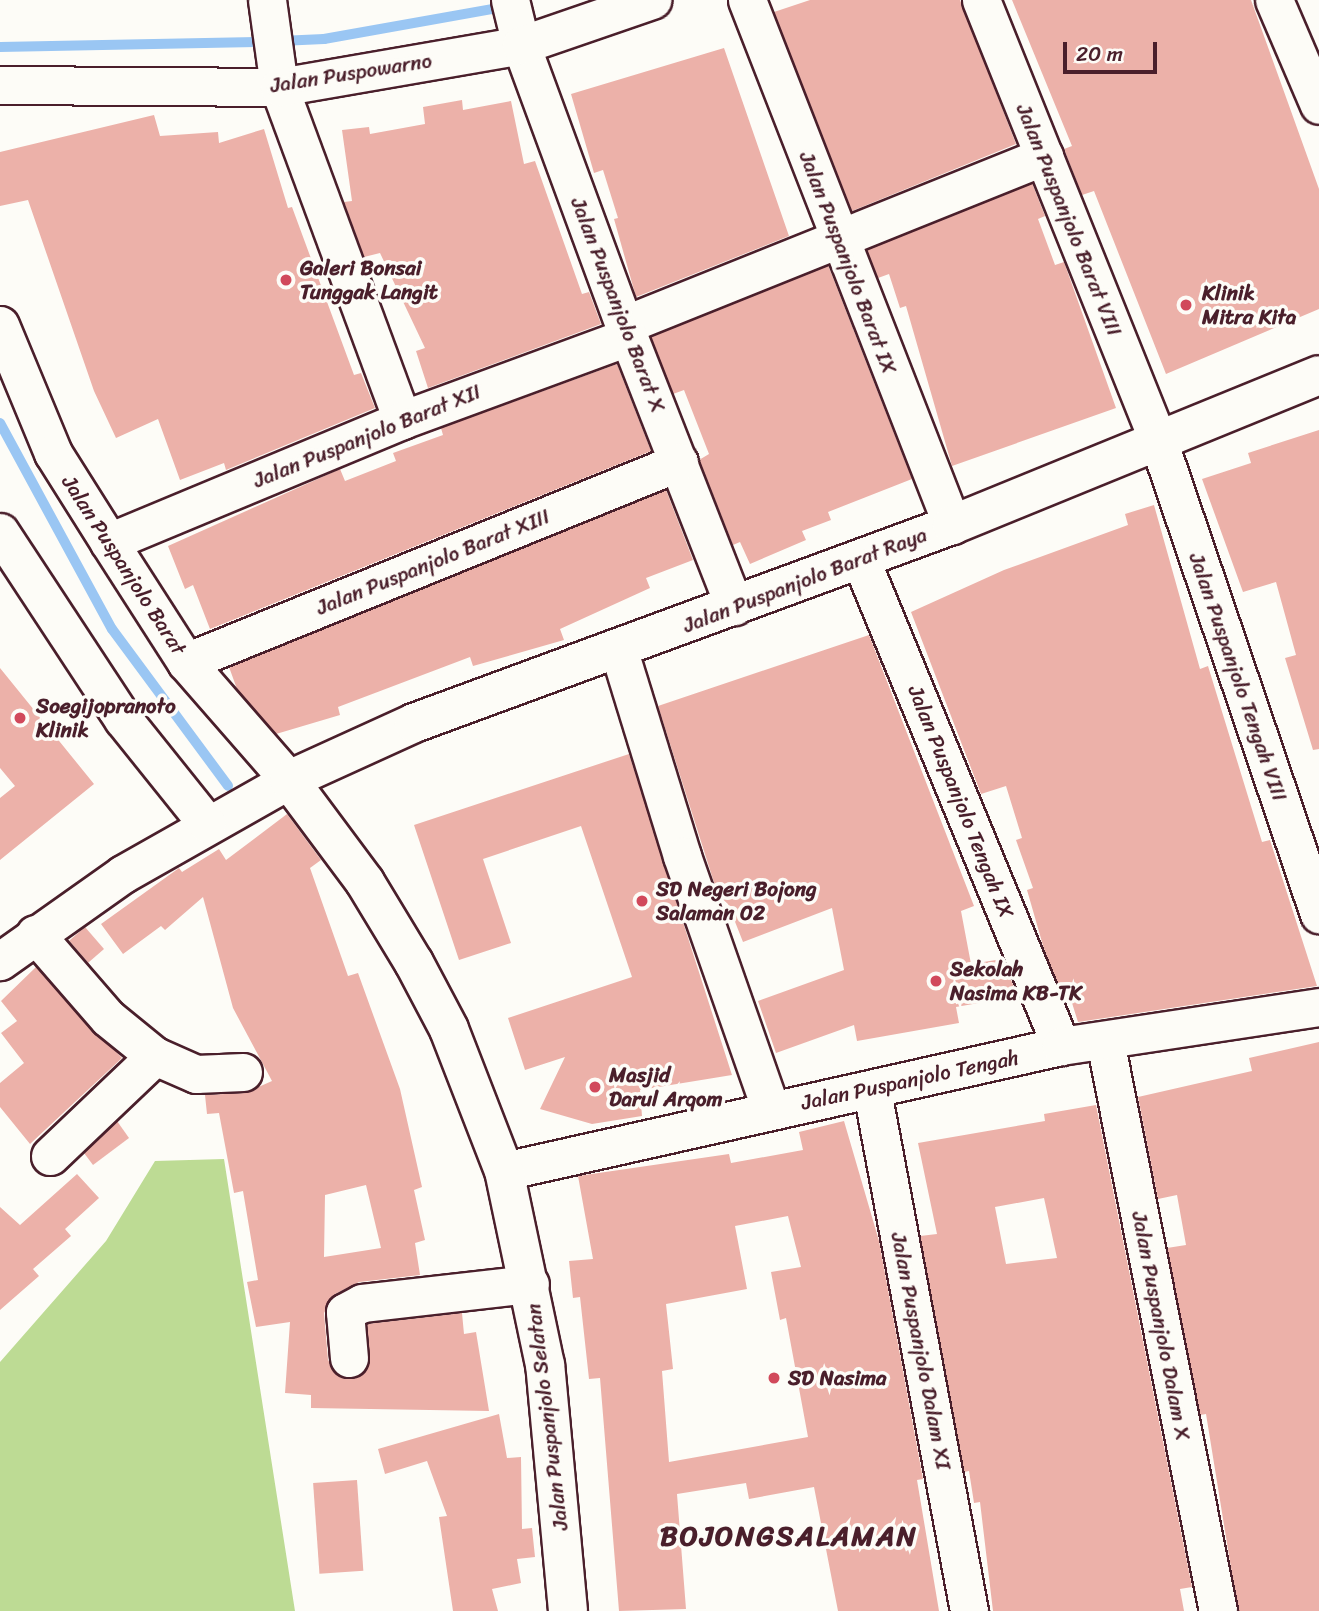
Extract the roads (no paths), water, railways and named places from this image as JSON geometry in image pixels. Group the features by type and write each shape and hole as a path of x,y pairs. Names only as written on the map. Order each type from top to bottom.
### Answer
{"street":[{"path":"267,0 278,80 402,420"},
{"name":"Jalan Puspowarno","path":"0,85 278,80 516,25 652,0"},
{"name":"Jalan Puspanjolo Barat IX","path":"747,0 837,240 952,525"},
{"name":"Jalan Puspanjolo Barat VIII","path":"981,0 1158,440"},
{"path":"1274,0 1319,105"},
{"name":"Jalan Puspanjolo Barat X","path":"516,25 626,331 734,607"},
{"name":"Jalan Puspanjolo Barat XII","path":"109,542 402,420 626,331 837,240 1044,156"},
{"name":"Jalan Puspanjolo Barat","path":"0,325 53,453 109,542 186,662 289,780"},
{"name":"Jalan Puspanjolo Barat Raya","path":"289,780 414,723 619,652 952,525 1319,375"},
{"name":"Jalan Puspanjolo Tengah VIII","path":"1158,440 1319,914"},
{"name":"Jalan Puspanjolo Barat XIII","path":"186,662 679,462"},
{"path":"0,532 123,719 207,824"},
{"name":"Jalan Puspanjolo Tengah IX","path":"860,558 1061,1046"},
{"path":"619,652 682,856 771,1110"},
{"path":"0,961 35,934 207,824 289,780"},
{"name":"Jalan Puspanjolo Selatan","path":"289,780 365,882 414,963 449,1029 504,1171 545,1365 568,1611"},
{"path":"35,934 108,1018 155,1056 196,1074 243,1072"},
{"name":"Jalan Puspanjolo Tengah","path":"504,1171 771,1110 872,1091 1061,1046 1319,1007"},
{"name":"Jalan Puspanjolo Dalam X","path":"1105,1041 1218,1611"},
{"path":"50,1156 155,1056"},
{"name":"Jalan Puspanjolo Dalam XI","path":"872,1091 970,1611"},
{"path":"349,1358 345,1312 362,1303 530,1284"}],"waterway":[{"path":"280,41 324,39 504,7"},
{"path":"0,47 265,42"},
{"path":"0,423 112,629 228,786"}],"place":[{"name":"Galeri Bonsai Tunggak Langit","path":"286,280"},
{"name":"Klinik Mitra Kita","path":"1186,305"},
{"name":"Soegijopranoto Klinik","path":"20,718"},
{"name":"SD Negeri Bojong Salaman 02","path":"642,901"},
{"name":"Sekolah Nasima KB-TK","path":"936,981"},
{"name":"Masjid Darul Arqom","path":"595,1087"},
{"name":"SD Nasima","path":"774,1378"}],"district":[{"name":"BOJONGSALAMAN","path":"789,1536"}]}
